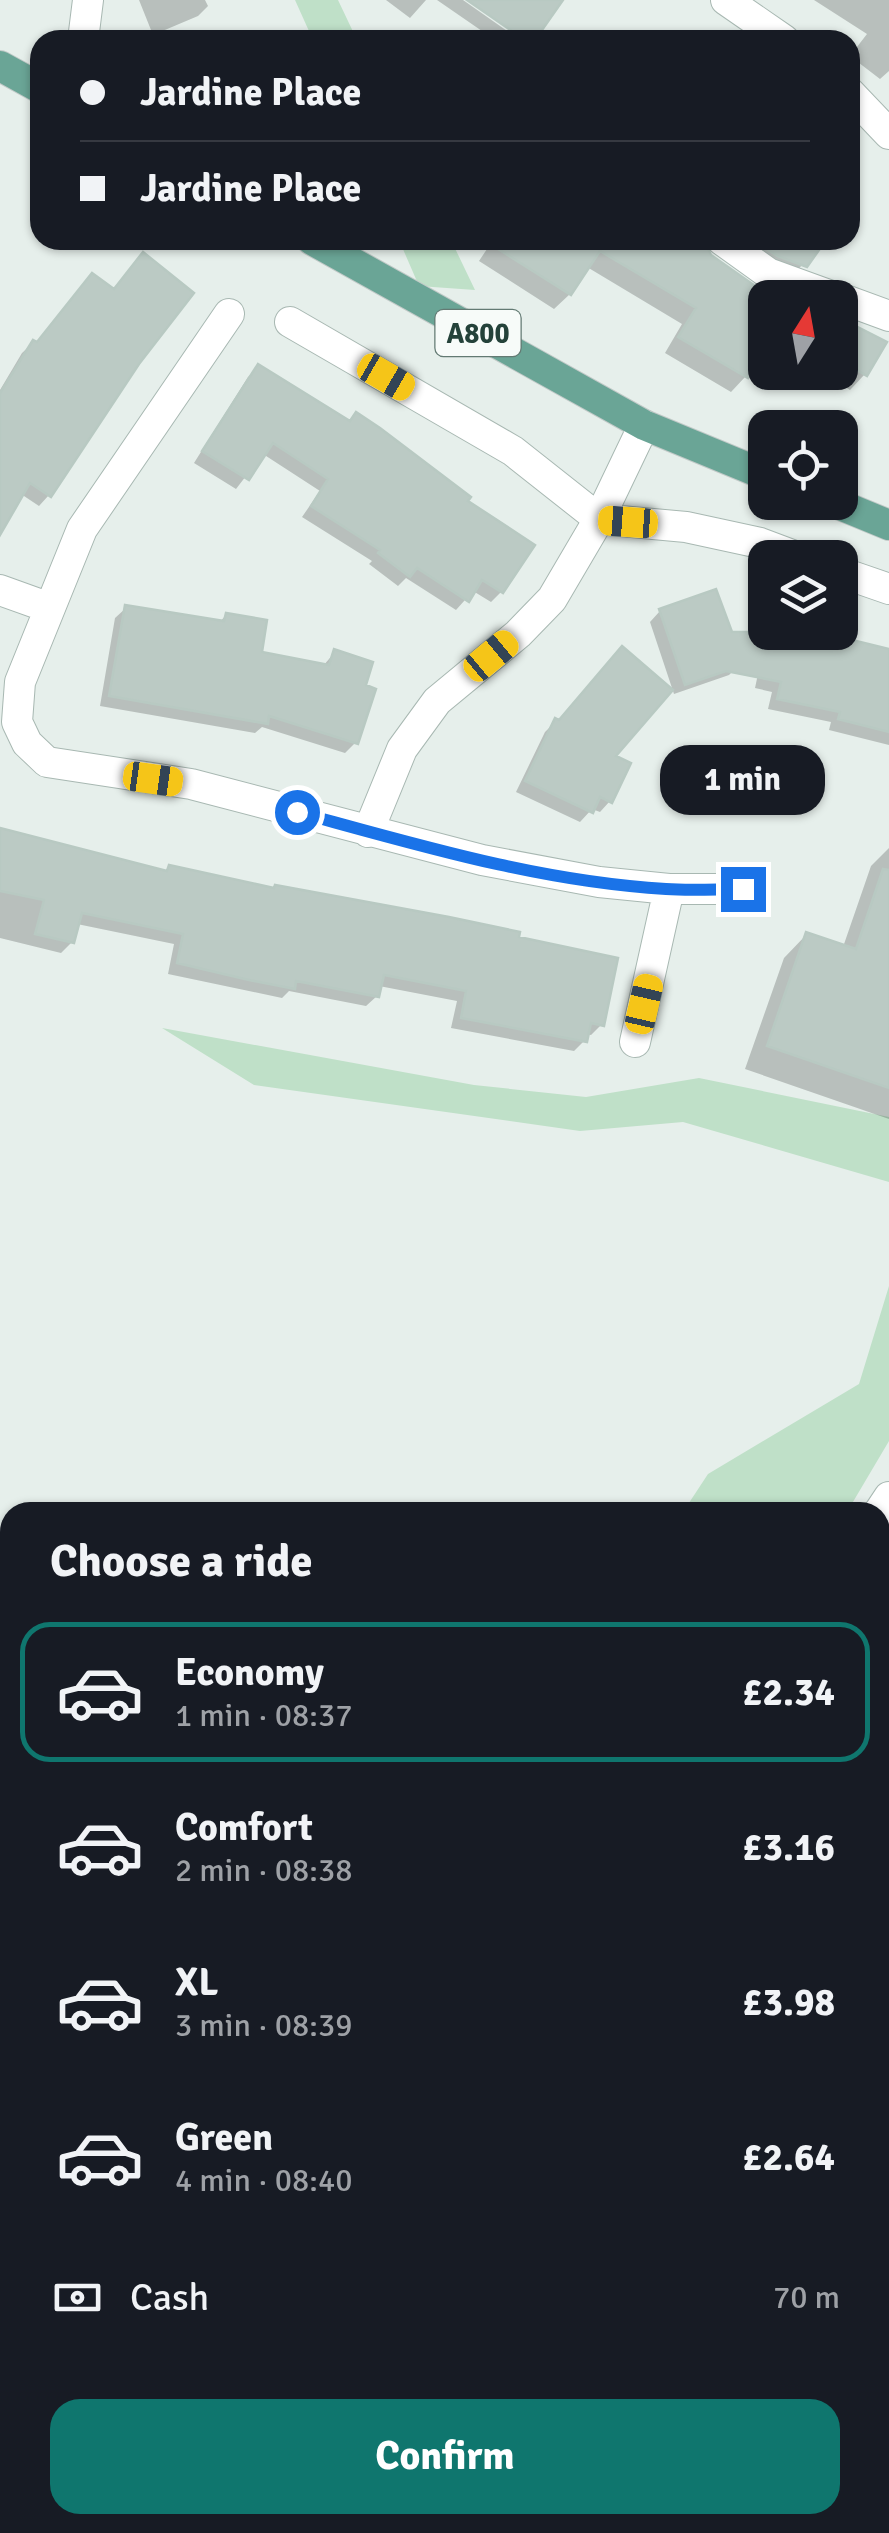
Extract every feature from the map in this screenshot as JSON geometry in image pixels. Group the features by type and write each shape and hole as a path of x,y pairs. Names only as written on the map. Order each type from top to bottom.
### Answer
{"main road":[{"path":"0,66 30,82"},
{"name":"A800","path":"330,250 644,425 748,467"},
{"path":"858,512 889,525"}],"street":[{"path":"84,30 88,0"},
{"path":"726,0 770,30"},
{"path":"860,104 889,134"},
{"path":"736,250 768,273 788,280"},
{"path":"858,305 889,316"},
{"path":"229,314 82,529 20,682 8,725 47,762 192,784 482,860 599,882 669,890 743,889"},
{"path":"290,322 512,451 599,520 686,527 748,540"},
{"path":"368,832 402,748 437,701 518,634 552,599 599,520 644,425"},
{"path":"858,578 889,589"},
{"path":"0,590 50,608"},
{"path":"635,1042 669,890"}],"green space":[{"path":"295,0 338,0 352,30 308,30"},
{"path":"403,250 456,250 475,290 419,286"},
{"path":"162,1028 474,1085 586,1097 699,1078 889,1117 889,1182 683,1122 580,1131 254,1085"},
{"path":"889,1286 889,1441 853,1502 690,1502 708,1474 859,1384"}],"building":[{"path":"467,0 563,0 542,30 510,30"},
{"path":"500,250 709,250 748,281 748,378 678,337 696,308 600,251 571,295"},
{"path":"768,250 819,250 807,267"},
{"path":"143,252 194,293 139,364 51,497 30,483 0,535 0,393 33,340 37,342 92,273 114,289"},
{"path":"858,327 887,342 867,376 858,371"},
{"path":"258,364 350,421 356,412 471,497 468,501 535,545 503,593 482,580 469,602 417,568 410,577 378,553 380,550 311,506 328,479 273,443 249,480 202,451"},
{"path":"716,589 732,632 748,632 748,650 858,650 858,641 889,649 889,732 838,719 840,712 777,699 781,682 726,671 685,685 659,609"},
{"path":"125,605 224,621 226,613 267,620 262,652 329,665 334,649 373,662 366,685 376,689 358,744 269,716 268,724 109,696"},
{"path":"622,646 673,690 616,756 631,763 612,803 600,797 593,813 525,781 555,718 559,720"},
{"path":"0,828 167,871 169,865 274,888 275,885 449,917 618,958 604,1026 591,1023 587,1042 461,1018 466,991 384,975 379,997 296,981 295,989 249,980 177,963 183,934 82,913 74,943 35,934 44,900 0,891"},
{"path":"883,869 889,870 889,1088 767,1046 806,932 856,949"}],"route":[{"path":"297,812 482,860 599,882 669,890 743,889"}]}
